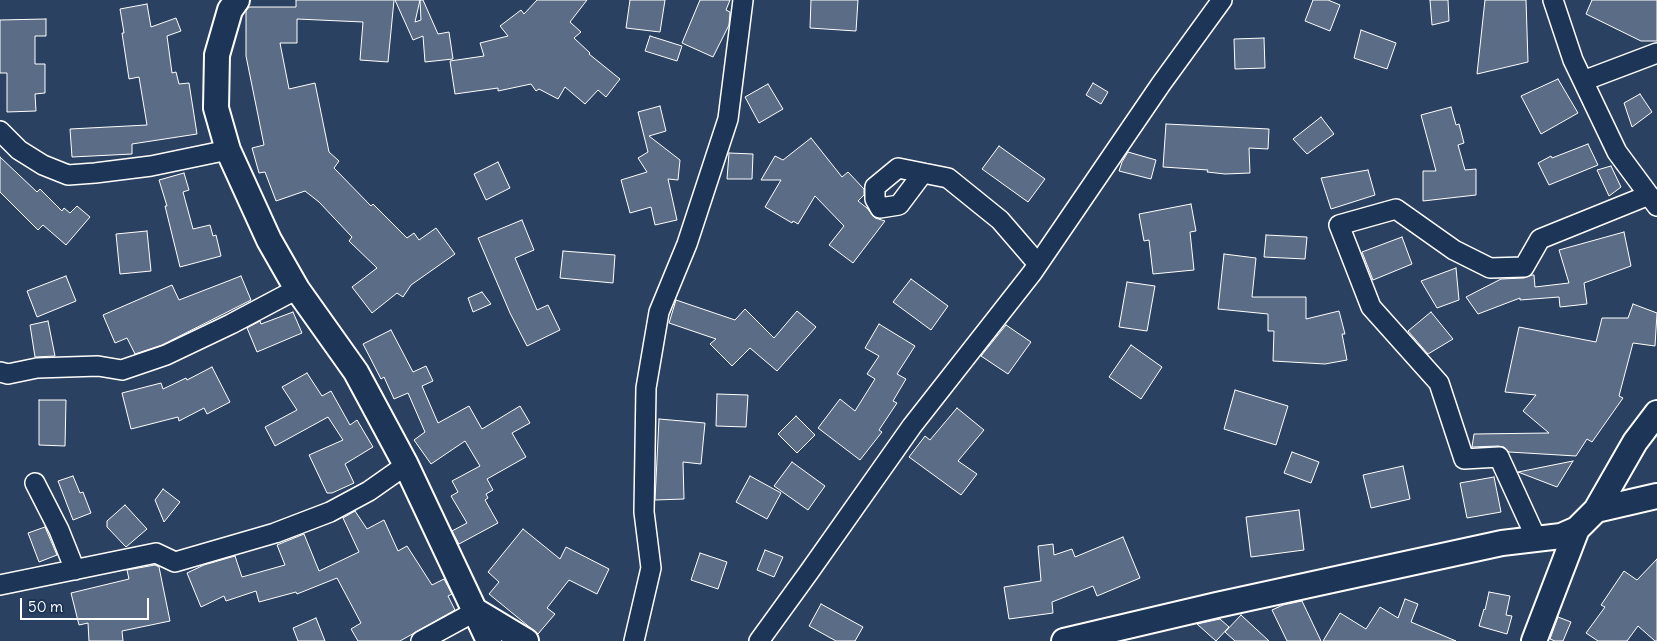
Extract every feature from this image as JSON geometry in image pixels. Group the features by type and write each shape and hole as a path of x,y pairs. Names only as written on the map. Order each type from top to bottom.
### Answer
{"street":[{"path":"237,0 230,10 217,55 216,108 228,150 269,240 297,289 356,372 406,465 489,641"},
{"path":"634,641 651,568 644,512 646,388 659,312 687,244 728,119 743,0"},
{"path":"761,640 912,426 1038,264 1161,84 1222,0"},
{"path":"1537,540 1498,457 1464,459 1440,383 1371,307 1338,225 1396,209 1454,250 1490,268 1524,267 1540,239 1653,200 1618,152 1573,60 1553,0"},
{"path":"1583,81 1657,53"},
{"path":"0,131 18,150 42,165 68,175 95,174 151,166 228,150"},
{"path":"923,173 948,178 1000,220 1038,264"},
{"path":"0,372 8,374 37,368 98,366 122,370 166,355 231,324 297,289"},
{"path":"1064,641 1217,604 1493,545 1561,536 1577,529 1596,510 1635,442 1657,413"},
{"path":"0,585 156,553 175,562 275,534 330,512 369,491 406,465"},
{"path":"35,483 75,570"},
{"path":"1596,510 1657,496"},
{"path":"1534,641 1577,529"},
{"path":"421,641 476,612"},
{"path":"476,612 526,641"}],"building":[{"path":"296,0 394,0 388,62 360,60 363,22 297,19 297,43 280,43 289,89 315,83 329,152 339,161 334,168 371,206 373,204 407,238 414,233 419,240 436,228 455,254 411,285 403,297 397,293 372,313 352,287 377,268 349,241 352,237 319,202 305,191 276,201 265,172 259,173 252,148 264,145 246,56 246,11 249,7 296,7"},
{"path":"395,0 420,0 423,0 438,34 449,32 453,59 425,62 423,36 413,40","holes":["420,0 421,20 415,22"]},
{"path":"537,0 587,0 570,22 581,32 574,38 589,54 620,79 606,97 598,90 585,104 565,87 558,99 539,89 536,91 531,84 498,91 498,88 455,94 450,61 484,56 480,43 508,36 500,26 521,10 524,14"},
{"path":"630,0 665,0 660,32 626,28"},
{"path":"700,0 730,0 726,10 730,12 729,25 713,57 682,43"},
{"path":"811,0 858,0 856,31 810,28"},
{"path":"1313,0 1328,0 1340,5 1330,31 1305,21"},
{"path":"1430,0 1448,0 1449,21 1432,25"},
{"path":"1485,0 1526,0 1528,62 1477,74"},
{"path":"1592,0 1657,0 1657,41 1641,41 1586,14"},
{"path":"147,4 151,27 176,18 181,31 167,36 172,73 176,72 179,84 189,83 197,134 132,144 132,154 72,157 70,129 147,125 139,77 129,79 120,9"},
{"path":"46,19 46,36 35,36 35,64 45,64 45,93 35,94 36,111 7,112 7,73 0,73 0,20"},
{"path":"1361,30 1396,43 1387,69 1354,58"},
{"path":"650,36 682,46 677,61 645,51"},
{"path":"1264,38 1265,68 1235,69 1234,39"},
{"path":"1558,79 1578,113 1541,134 1521,96"},
{"path":"1093,83 1108,92 1101,104 1086,95"},
{"path":"768,84 783,109 759,123 745,97"},
{"path":"1640,94 1652,112 1632,127 1624,103"},
{"path":"660,106 666,131 649,136 680,160 678,180 668,179 677,220 655,225 651,207 630,213 621,180 647,172 638,158 648,152 638,112"},
{"path":"1451,107 1456,125 1459,124 1464,143 1458,145 1465,170 1476,169 1476,195 1423,201 1423,171 1436,171 1421,115"},
{"path":"1321,117 1334,134 1307,154 1293,139"},
{"path":"1166,124 1269,129 1268,149 1249,148 1250,173 1225,174 1207,172 1208,170 1163,167"},
{"path":"811,138 842,177 848,172 864,189 864,195 858,201 875,218 885,221 853,263 829,245 844,226 815,196 798,224 793,221 792,223 765,207 781,180 761,180 775,156 783,160"},
{"path":"1588,144 1598,165 1549,185 1538,163 1551,156 1552,158"},
{"path":"999,146 1045,179 1028,202 982,169"},
{"path":"1128,152 1156,160 1151,179 1119,171"},
{"path":"729,153 753,154 752,179 727,179"},
{"path":"0,157 37,192 40,189 62,211 64,208 70,213 77,206 90,217 66,245 43,225 38,230 0,192"},
{"path":"498,162 510,188 486,200 474,174"},
{"path":"1611,166 1621,187 1609,196 1597,170"},
{"path":"1368,170 1375,195 1331,209 1321,178"},
{"path":"184,173 189,190 183,192 193,229 210,225 213,236 216,235 221,256 180,267 165,206 167,206 159,180"},
{"path":"1191,204 1196,231 1190,232 1194,270 1153,274 1149,240 1144,241 1139,214"},
{"path":"522,220 534,250 515,258 537,310 548,305 560,330 527,346 510,313 478,238"},
{"path":"147,231 151,271 120,274 116,234"},
{"path":"1624,232 1631,266 1584,283 1587,304 1560,307 1559,297 1520,300 1520,298 1478,314 1466,297 1501,279 1524,278 1534,275 1535,287 1569,283 1559,250"},
{"path":"1266,235 1307,237 1305,259 1264,257"},
{"path":"1402,237 1412,264 1373,280 1362,252"},
{"path":"563,251 615,255 613,283 560,278"},
{"path":"1224,254 1256,258 1252,297 1306,297 1306,319 1339,311 1345,334 1342,334 1347,360 1325,364 1273,361 1274,331 1268,331 1268,314 1218,309"},
{"path":"1456,268 1459,300 1437,308 1421,281"},
{"path":"66,276 76,301 37,317 27,291"},
{"path":"241,276 251,300 162,345 135,354 127,338 115,343 103,315 172,285 179,300"},
{"path":"911,279 948,306 931,330 893,302"},
{"path":"1127,282 1155,286 1147,331 1119,327"},
{"path":"482,292 491,304 473,312 468,298"},
{"path":"676,300 735,320 745,309 774,338 797,311 816,327 777,371 750,348 732,366 710,344 716,339 669,323"},
{"path":"1633,304 1657,313 1655,346 1633,343 1619,396 1623,398 1592,442 1587,439 1576,456 1509,452 1504,447 1498,446 1472,447 1474,434 1549,433 1523,411 1536,395 1505,392 1519,327 1596,342 1602,318 1628,318"},
{"path":"293,312 302,333 257,352 247,328 260,321 261,324"},
{"path":"1431,312 1453,339 1428,354 1408,331"},
{"path":"48,321 55,356 35,357 30,325"},
{"path":"879,324 915,346 897,374 906,379 893,401 897,403 879,430 882,432 860,460 818,428 840,399 855,411 875,379 867,374 879,356 865,348"},
{"path":"1006,325 1031,342 1008,374 981,356"},
{"path":"391,330 413,372 426,366 433,381 422,386 438,423 469,406 482,429 520,406 530,423 512,433 526,457 487,479 493,490 486,494 488,498 485,500 498,523 459,544 452,531 467,523 451,496 458,492 452,481 480,466 465,441 431,464 414,440 425,432 408,393 394,399 384,377 381,379 363,344"},
{"path":"1131,345 1162,367 1141,399 1109,377"},
{"path":"212,367 230,402 207,414 204,408 179,421 178,417 131,429 122,393 161,383 163,389 186,378 187,380"},
{"path":"307,373 322,396 331,391 350,425 357,420 373,447 345,464 354,483 332,493 327,493 309,455 343,440 328,417 275,446 265,427 297,410 282,387"},
{"path":"1235,390 1288,406 1276,445 1224,429"},
{"path":"717,394 748,395 746,427 716,426"},
{"path":"39,400 66,400 65,446 39,445"},
{"path":"957,408 984,430 958,461 977,474 961,495 909,457 925,436 930,440"},
{"path":"796,416 815,435 797,453 778,434"},
{"path":"659,419 705,423 701,464 683,462 684,499 655,500"},
{"path":"1292,452 1319,462 1311,483 1284,473"},
{"path":"1573,461 1557,487 1518,472"},
{"path":"792,462 825,486 808,510 774,486"},
{"path":"1403,466 1410,499 1371,508 1363,475"},
{"path":"73,476 80,493 83,492 91,513 73,520 58,481"},
{"path":"750,476 781,493 767,519 736,502"},
{"path":"1494,477 1501,512 1467,518 1460,483"},
{"path":"163,489 180,502 164,522 155,500"},
{"path":"125,505 147,529 126,547 107,527 107,521"},
{"path":"1299,510 1304,550 1251,557 1246,517"},
{"path":"355,511 367,529 384,520 398,551 407,546 432,585 444,579 452,594 448,596 455,610 400,641 358,641 351,629 361,623 337,578 297,594 296,592 259,602 256,591 226,601 224,596 201,607 187,573 204,565 235,556 242,577 285,565 277,545 304,534 319,571 359,552 343,518"},
{"path":"45,527 57,555 39,562 28,533"},
{"path":"523,529 560,559 566,547 609,569 597,594 569,580 547,608 555,614 538,634 489,594 499,582 488,572"},
{"path":"1123,537 1140,578 1097,596 1093,586 1052,602 1053,613 1009,619 1004,587 1041,581 1038,546 1053,544 1054,555 1072,549 1075,557"},
{"path":"765,550 783,557 774,577 757,570"},
{"path":"700,553 727,562 718,589 691,580"},
{"path":"1657,559 1657,641 1638,626 1627,641 1598,641 1586,633 1605,607 1601,605 1624,571 1637,580"},
{"path":"155,565 159,567 170,621 122,631 123,641 89,641 88,623 79,625 71,593 129,579 127,570"},
{"path":"1489,592 1510,596 1506,615 1512,616 1507,634 1479,626"},
{"path":"1405,599 1418,604 1411,622 1456,641 1323,641 1340,613 1366,629 1380,607 1398,618"},
{"path":"1302,601 1321,641 1287,641 1272,610 1283,605"},
{"path":"821,604 863,627 855,641 836,641 809,626"},
{"path":"1241,615 1269,641 1235,641 1225,632"},
{"path":"1558,617 1571,622 1563,641 1550,639"},
{"path":"316,618 325,641 298,641 293,628"},
{"path":"1220,619 1229,627 1216,641 1197,624"}]}
